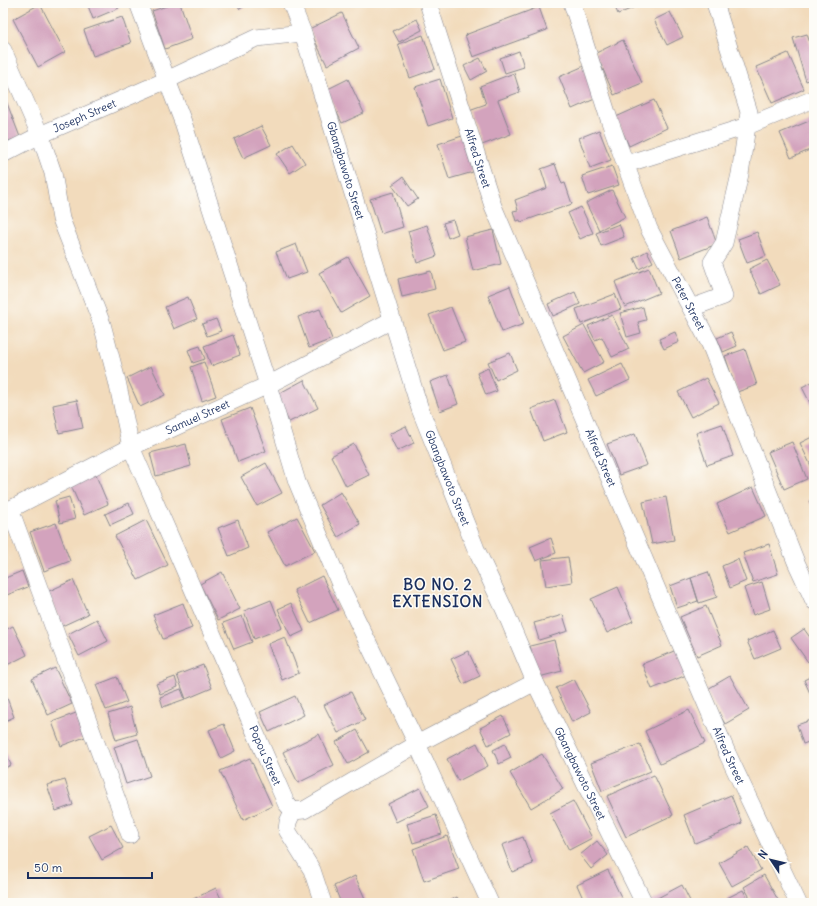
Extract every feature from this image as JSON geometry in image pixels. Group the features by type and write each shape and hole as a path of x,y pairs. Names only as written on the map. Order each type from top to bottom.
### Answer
{"street":[{"path":"138,3 185,129 300,489 342,589 417,744 490,903"},
{"name":"Gbangbawoto Street","path":"291,3 303,33 420,410 476,549 505,611 534,682 644,903"},
{"name":"Alfred Street","path":"428,3 493,206 725,748 798,903"},
{"name":"Peter Street","path":"572,3 607,112 649,229 710,344 796,562 814,601"},
{"path":"691,308 724,296 712,262 724,243 740,174 749,112 715,3"},
{"name":"Joseph Street","path":"3,154 40,135 167,80 256,38 303,33"},
{"name":"Popou Street","path":"3,50 40,135 53,174 61,219 102,324 117,381 131,447 286,803 293,811"},
{"path":"626,164 747,126 814,99"},
{"name":"Samuel Street","path":"6,511 131,447 268,385 392,320"},
{"path":"6,511 130,835"},
{"path":"323,903 312,870 287,830 288,822 293,811 304,810 417,744 534,682"}],"building":[{"path":"87,3 117,3 119,8 93,19"},
{"path":"175,3 180,3 192,39 165,49 152,11"},
{"path":"236,3 249,3 240,9"},
{"path":"298,3 314,3 300,9"},
{"path":"613,3 631,3 633,8 618,14"},
{"path":"40,4 65,52 38,67 13,19"},
{"path":"539,7 547,30 473,57 465,35"},
{"path":"670,12 683,37 667,45 654,20"},
{"path":"342,13 359,48 327,65 309,29"},
{"path":"122,17 131,43 93,56 84,30"},
{"path":"417,19 422,30 399,42 393,31"},
{"path":"807,34 814,56 814,78 806,81 793,38"},
{"path":"423,35 435,69 410,78 398,44"},
{"path":"623,40 642,83 614,95 596,53"},
{"path":"519,51 524,67 505,73 500,58"},
{"path":"788,53 804,89 772,103 756,67"},
{"path":"480,58 487,71 471,80 464,66"},
{"path":"584,66 597,98 572,109 559,77"},
{"path":"514,73 520,92 498,100 511,134 482,145 469,110 486,104 480,86"},
{"path":"348,79 364,113 342,123 326,90"},
{"path":"440,79 452,118 428,126 415,87"},
{"path":"5,98 20,137 3,143 3,99"},
{"path":"654,100 667,128 629,146 616,117"},
{"path":"814,119 814,148 791,158 780,133"},
{"path":"261,126 271,145 243,158 234,139"},
{"path":"599,130 611,160 590,168 579,138"},
{"path":"462,136 473,172 449,179 438,144"},
{"path":"293,144 305,163 290,173 277,154"},
{"path":"555,164 562,184 565,183 572,204 521,222 520,220 516,221 513,211 518,210 515,200 547,188 541,169"},
{"path":"612,166 619,185 588,195 582,176"},
{"path":"403,177 418,199 407,206 392,185"},
{"path":"612,190 625,217 599,230 586,203"},
{"path":"393,192 403,227 381,234 370,199"},
{"path":"581,207 593,233 580,239 568,213"},
{"path":"707,217 717,244 681,258 671,231"},
{"path":"453,220 458,234 448,238 443,223"},
{"path":"619,224 624,237 601,246 596,233"},
{"path":"427,225 437,256 417,263 408,231"},
{"path":"493,230 501,264 473,271 465,237"},
{"path":"757,232 766,256 747,263 738,239"},
{"path":"296,244 307,272 287,279 276,252"},
{"path":"647,251 653,262 639,269 634,258"},
{"path":"348,257 370,296 341,313 319,273"},
{"path":"767,260 780,285 761,294 749,269"},
{"path":"649,268 659,293 625,307 615,282"},
{"path":"431,271 435,289 402,297 398,279"},
{"path":"510,286 524,324 502,332 488,295"},
{"path":"575,292 580,304 553,316 548,304"},
{"path":"615,294 621,309 581,324 576,309"},
{"path":"188,297 197,319 174,329 165,307"},
{"path":"451,307 465,342 443,350 429,315"},
{"path":"643,307 646,320 638,322 641,333 627,337 620,313"},
{"path":"320,309 332,339 309,348 298,317"},
{"path":"612,315 629,349 612,357 602,337 595,340 588,326"},
{"path":"216,319 221,331 207,336 202,324"},
{"path":"584,325 604,362 583,373 563,336"},
{"path":"675,332 679,342 664,349 659,339"},
{"path":"731,332 737,346 723,352 717,338"},
{"path":"233,335 240,355 211,366 204,346"},
{"path":"200,346 205,359 193,363 188,350"},
{"path":"745,349 757,385 737,392 725,356"},
{"path":"510,353 517,370 496,380 488,362"},
{"path":"204,362 216,396 202,401 191,367"},
{"path":"622,364 630,380 596,396 588,380"},
{"path":"151,366 165,395 140,407 127,378"},
{"path":"488,368 497,391 486,395 477,373"},
{"path":"448,375 458,404 440,411 430,382"},
{"path":"706,378 719,403 691,417 678,392"},
{"path":"304,380 318,408 289,422 276,395"},
{"path":"814,381 814,411 802,387"},
{"path":"77,400 83,428 59,433 53,405"},
{"path":"555,400 567,432 543,441 531,409"},
{"path":"250,408 266,451 238,462 222,419"},
{"path":"722,424 733,456 707,465 696,433"},
{"path":"406,426 414,443 397,451 389,434"},
{"path":"635,434 647,465 619,475 607,444"},
{"path":"814,436 814,467 812,468 800,443"},
{"path":"792,442 807,479 784,489 768,452"},
{"path":"186,444 191,466 156,476 150,453"},
{"path":"354,444 369,475 346,486 331,456"},
{"path":"266,463 282,493 257,506 241,477"},
{"path":"95,473 108,504 84,515 70,484"},
{"path":"753,487 766,516 730,532 717,504"},
{"path":"341,492 360,524 338,537 320,505"},
{"path":"69,497 75,519 60,523 55,501"},
{"path":"666,497 674,540 652,544 643,502"},
{"path":"814,499 814,510 809,501"},
{"path":"129,503 134,514 110,525 105,514"},
{"path":"297,517 315,551 285,566 267,532"},
{"path":"146,520 168,565 138,580 115,536"},
{"path":"238,520 248,548 229,556 218,528"},
{"path":"56,523 70,561 44,571 30,532"},
{"path":"551,538 556,553 536,561 530,547"},
{"path":"769,544 778,574 753,582 743,553"},
{"path":"568,557 572,582 546,586 542,560"},
{"path":"738,559 746,581 730,588 722,566"},
{"path":"22,571 28,587 4,596 3,579"},
{"path":"222,572 240,609 218,620 200,584"},
{"path":"708,572 717,597 699,603 691,578"},
{"path":"322,576 338,610 310,623 294,590"},
{"path":"691,578 698,601 677,608 670,586"},
{"path":"73,580 88,614 62,626 47,592"},
{"path":"762,582 770,609 753,615 744,588"},
{"path":"618,587 633,621 607,633 591,599"},
{"path":"271,600 282,628 254,639 244,611"},
{"path":"183,603 192,628 163,639 153,615"},
{"path":"291,603 304,631 291,637 278,609"},
{"path":"706,606 722,645 697,656 680,617"},
{"path":"563,615 568,631 539,640 534,623"},
{"path":"242,616 252,642 234,649 223,623"},
{"path":"97,619 108,641 79,656 68,634"},
{"path":"13,626 27,655 5,666 3,662 3,631"},
{"path":"804,629 814,643 814,658 808,662 791,638"},
{"path":"773,630 781,648 755,659 747,641"},
{"path":"285,637 299,673 282,680 268,644"},
{"path":"554,640 562,671 539,677 530,646"},
{"path":"679,649 689,674 652,689 642,664"},
{"path":"468,651 480,676 463,684 451,659"},
{"path":"203,665 212,688 186,699 177,675"},
{"path":"55,668 72,704 48,715 32,679"},
{"path":"814,675 814,702 804,680"},
{"path":"730,676 749,710 725,724 706,690"},
{"path":"117,677 127,702 106,710 96,685"},
{"path":"175,677 178,687 160,694 156,684"},
{"path":"574,679 591,712 572,722 556,688"},
{"path":"181,689 185,699 163,707 160,697"},
{"path":"351,692 365,720 338,733 324,705"},
{"path":"295,696 304,715 269,732 260,712"},
{"path":"7,698 14,717 3,722 3,700"},
{"path":"130,707 137,734 116,740 108,714"},
{"path":"689,710 705,743 660,764 645,731"},
{"path":"76,713 85,737 61,746 52,722"},
{"path":"503,716 511,733 488,745 480,728"},
{"path":"814,719 814,740 803,744 797,725"},
{"path":"224,724 235,751 221,758 209,730"},
{"path":"357,730 369,752 348,764 336,742"},
{"path":"319,734 334,765 298,783 283,752"},
{"path":"138,739 150,776 126,784 114,747"},
{"path":"477,743 488,766 458,781 447,759"},
{"path":"505,744 511,758 499,764 493,750"},
{"path":"640,744 651,771 602,791 591,763"},
{"path":"3,747 11,765 3,769"},
{"path":"542,754 563,789 531,808 510,773"},
{"path":"250,758 272,806 243,820 220,771"},
{"path":"654,775 673,815 626,837 607,796"},
{"path":"65,780 73,805 56,811 47,785"},
{"path":"420,788 429,806 396,822 388,804"},
{"path":"731,795 742,823 695,843 684,815"},
{"path":"573,801 592,838 569,850 550,813"},
{"path":"436,815 442,834 413,843 407,824"},
{"path":"111,825 123,848 102,860 89,836"},
{"path":"447,836 459,869 424,881 413,849"},
{"path":"523,837 533,864 512,872 502,845"},
{"path":"597,841 608,855 591,869 580,855"},
{"path":"748,847 761,870 732,886 719,863"},
{"path":"608,870 623,901 620,903 585,903 577,885"},
{"path":"764,875 778,900 773,903 753,903 744,887"},
{"path":"355,876 367,903 341,903 334,886"},
{"path":"682,885 691,903 650,903 650,902"},
{"path":"216,888 223,903 185,903"},
{"path":"743,890 750,903 730,903 727,898"},
{"path":"457,897 460,903 446,903"}],"district":[{"name":"BO NO. 2 EXTENSION","path":"438,592"}]}
